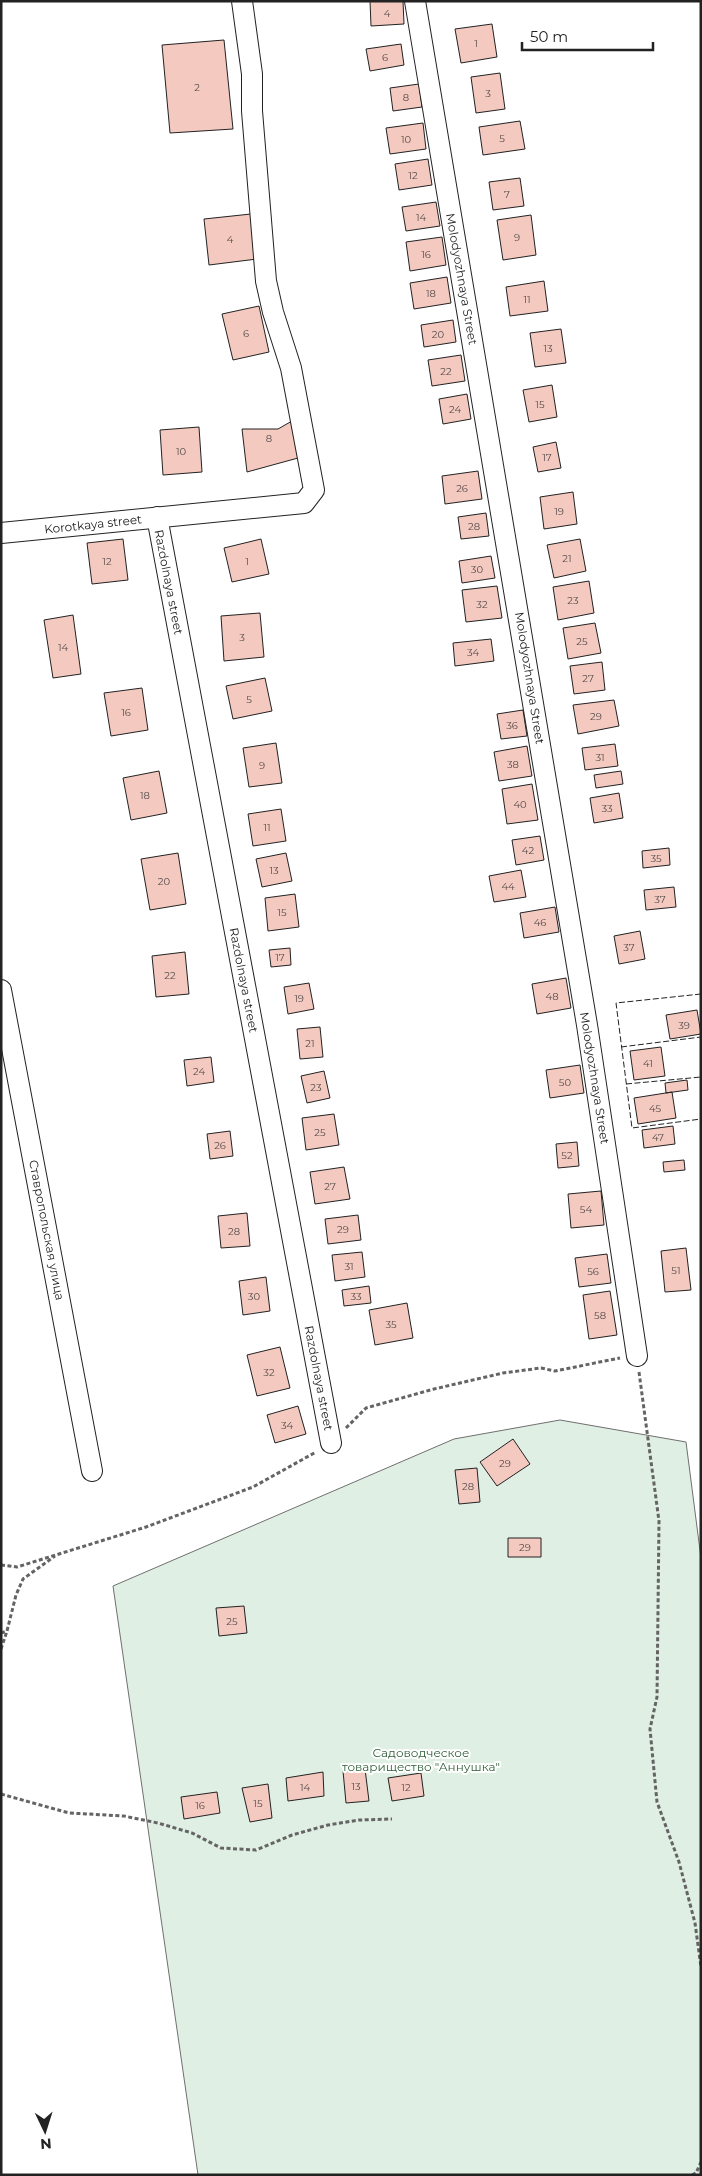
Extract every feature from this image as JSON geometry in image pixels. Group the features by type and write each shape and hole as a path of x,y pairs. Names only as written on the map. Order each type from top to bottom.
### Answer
{"street":[{"name":"Korotkaya street","path":"1,533 304,503 314,490 291,368 273,312 266,281 252,112 252,74 242,1"},
{"name":"Molodyozhnaya Street","path":"415,1 581,986 637,1356"},
{"name":"Razdolnaya street","path":"157,518 331,1443"},
{"name":"Ставропольская улица","path":"1,990 92,1470"}],"path":[{"path":"1,1565 17,1567 146,1527 253,1487 331,1443 366,1408 502,1373 541,1368 555,1371 580,1367 601,1360 637,1356 659,1521 657,1697 650,1729 657,1802 682,1871 695,1923 701,1967"},
{"path":"1,1649 16,1595 23,1579 58,1554"},
{"path":"1,1633 7,1631"},
{"path":"1,1794 69,1813 124,1816 158,1823 192,1833 221,1848 256,1850 292,1835 328,1825 359,1820 392,1819"},
{"path":"692,2175 696,2173 701,2162"}],"green space":[{"name":"Садоводческое товарищество \"Аннушка\"","path":"560,1420 686,1442 701,1558 701,2175 198,2175 113,1586 454,1439"}],"building":[{"path":"370,1 403,1 404,24 371,26"},
{"path":"492,24 497,57 461,63 455,29"},
{"path":"224,40 233,129 170,133 162,45"},
{"path":"401,44 404,65 370,71 366,49"},
{"path":"500,73 505,109 476,113 471,77"},
{"path":"419,84 422,107 393,111 390,88"},
{"path":"520,121 525,149 483,155 479,127"},
{"path":"423,123 426,149 390,154 386,128"},
{"path":"428,159 432,185 399,190 395,164"},
{"path":"520,178 524,206 493,210 489,182"},
{"path":"436,202 440,226 406,231 402,207"},
{"path":"251,214 257,259 209,265 204,219"},
{"path":"531,215 536,255 503,260 497,220"},
{"path":"442,237 446,265 410,271 406,242"},
{"path":"447,277 451,303 414,309 410,283"},
{"path":"544,281 548,311 510,316 506,287"},
{"path":"259,306 269,352 233,360 222,314"},
{"path":"453,320 456,342 424,347 421,325"},
{"path":"561,329 566,363 535,367 530,333"},
{"path":"461,355 465,381 432,386 428,360"},
{"path":"552,385 557,417 529,422 523,390"},
{"path":"467,394 471,419 443,424 439,399"},
{"path":"292,421 298,458 247,472 242,429 278,429"},
{"path":"199,427 202,472 163,475 160,430"},
{"path":"556,442 561,468 538,472 533,447"},
{"path":"478,471 482,499 445,504 442,476"},
{"path":"573,492 577,524 544,529 540,497"},
{"path":"486,513 489,536 461,539 458,517"},
{"path":"123,539 128,580 92,584 87,543"},
{"path":"261,539 269,574 232,582 224,548"},
{"path":"580,539 586,571 554,578 547,545"},
{"path":"491,556 495,578 462,583 459,561"},
{"path":"589,581 594,613 558,620 553,587"},
{"path":"497,586 502,618 466,622 462,590"},
{"path":"260,613 264,657 224,661 221,616"},
{"path":"73,615 81,674 53,678 44,620"},
{"path":"595,623 601,653 568,659 563,628"},
{"path":"491,639 494,661 455,666 453,643"},
{"path":"602,662 605,690 574,694 570,666"},
{"path":"265,678 272,711 233,719 226,686"},
{"path":"142,688 148,730 111,736 104,693"},
{"path":"614,700 619,726 578,734 573,705"},
{"path":"523,710 527,736 501,739 497,714"},
{"path":"276,743 282,783 249,787 243,748"},
{"path":"615,744 618,766 585,770 582,748"},
{"path":"527,746 532,776 499,781 494,752"},
{"path":"159,771 167,813 131,820 123,778"},
{"path":"621,771 623,784 596,788 594,775"},
{"path":"532,784 538,820 507,824 502,789"},
{"path":"619,793 623,818 594,823 590,798"},
{"path":"281,809 286,841 253,846 248,814"},
{"path":"540,836 544,860 516,865 512,840"},
{"path":"669,848 670,865 643,868 642,851"},
{"path":"178,853 186,904 150,910 141,859"},
{"path":"286,853 292,881 262,887 256,859"},
{"path":"521,870 526,897 494,902 489,876"},
{"path":"674,887 676,907 646,910 644,890"},
{"path":"295,894 299,927 268,931 265,898"},
{"path":"555,907 559,932 524,938 520,913"},
{"path":"640,931 645,959 619,964 614,936"},
{"path":"290,948 291,965 271,967 269,950"},
{"path":"185,952 189,994 156,997 152,956"},
{"path":"566,978 571,1008 537,1014 532,984"},
{"path":"309,983 314,1009 288,1014 284,987"},
{"path":"697,1010 701,1034 670,1039 666,1015"},
{"path":"320,1027 323,1057 300,1059 297,1029"},
{"path":"661,1047 665,1076 634,1080 630,1051"},
{"path":"211,1057 214,1082 187,1086 184,1060"},
{"path":"580,1065 584,1093 550,1098 546,1070"},
{"path":"324,1071 330,1098 307,1103 301,1076"},
{"path":"687,1080 688,1090 666,1093 665,1083"},
{"path":"672,1092 676,1118 638,1124 634,1098"},
{"path":"334,1114 339,1145 306,1150 302,1118"},
{"path":"673,1126 675,1144 644,1148 642,1130"},
{"path":"230,1131 233,1156 210,1159 207,1134"},
{"path":"577,1142 579,1166 558,1168 556,1144"},
{"path":"684,1160 685,1170 664,1172 663,1162"},
{"path":"344,1167 350,1199 315,1204 310,1172"},
{"path":"601,1191 604,1225 571,1228 568,1194"},
{"path":"247,1213 250,1246 221,1248 218,1216"},
{"path":"358,1215 361,1240 328,1244 325,1219"},
{"path":"686,1248 691,1290 665,1292 661,1251"},
{"path":"362,1252 365,1277 335,1281 332,1255"},
{"path":"607,1254 611,1283 579,1287 575,1258"},
{"path":"266,1277 270,1311 243,1315 239,1281"},
{"path":"369,1286 371,1303 344,1306 342,1290"},
{"path":"610,1291 617,1335 589,1339 583,1295"},
{"path":"407,1303 413,1338 375,1345 369,1310"},
{"path":"280,1347 290,1388 257,1396 247,1355"},
{"path":"298,1406 306,1434 275,1443 267,1415"},
{"path":"513,1439 530,1464 497,1486 480,1462"},
{"path":"477,1468 480,1502 459,1504 455,1470"},
{"path":"508,1538 541,1538 541,1557 508,1557"},
{"path":"244,1606 247,1633 219,1636 216,1608"},
{"path":"365,1769 369,1801 346,1803 343,1771"},
{"path":"323,1772 324,1796 288,1801 286,1778"},
{"path":"421,1773 424,1796 392,1801 388,1778"},
{"path":"268,1784 272,1818 250,1822 242,1788"},
{"path":"217,1792 220,1813 184,1819 181,1797"}],"fence":[{"path":"701,994 616,1003 632,1128 701,1119"},
{"path":"621,1047 701,1037"},
{"path":"626,1084 701,1077"}]}
